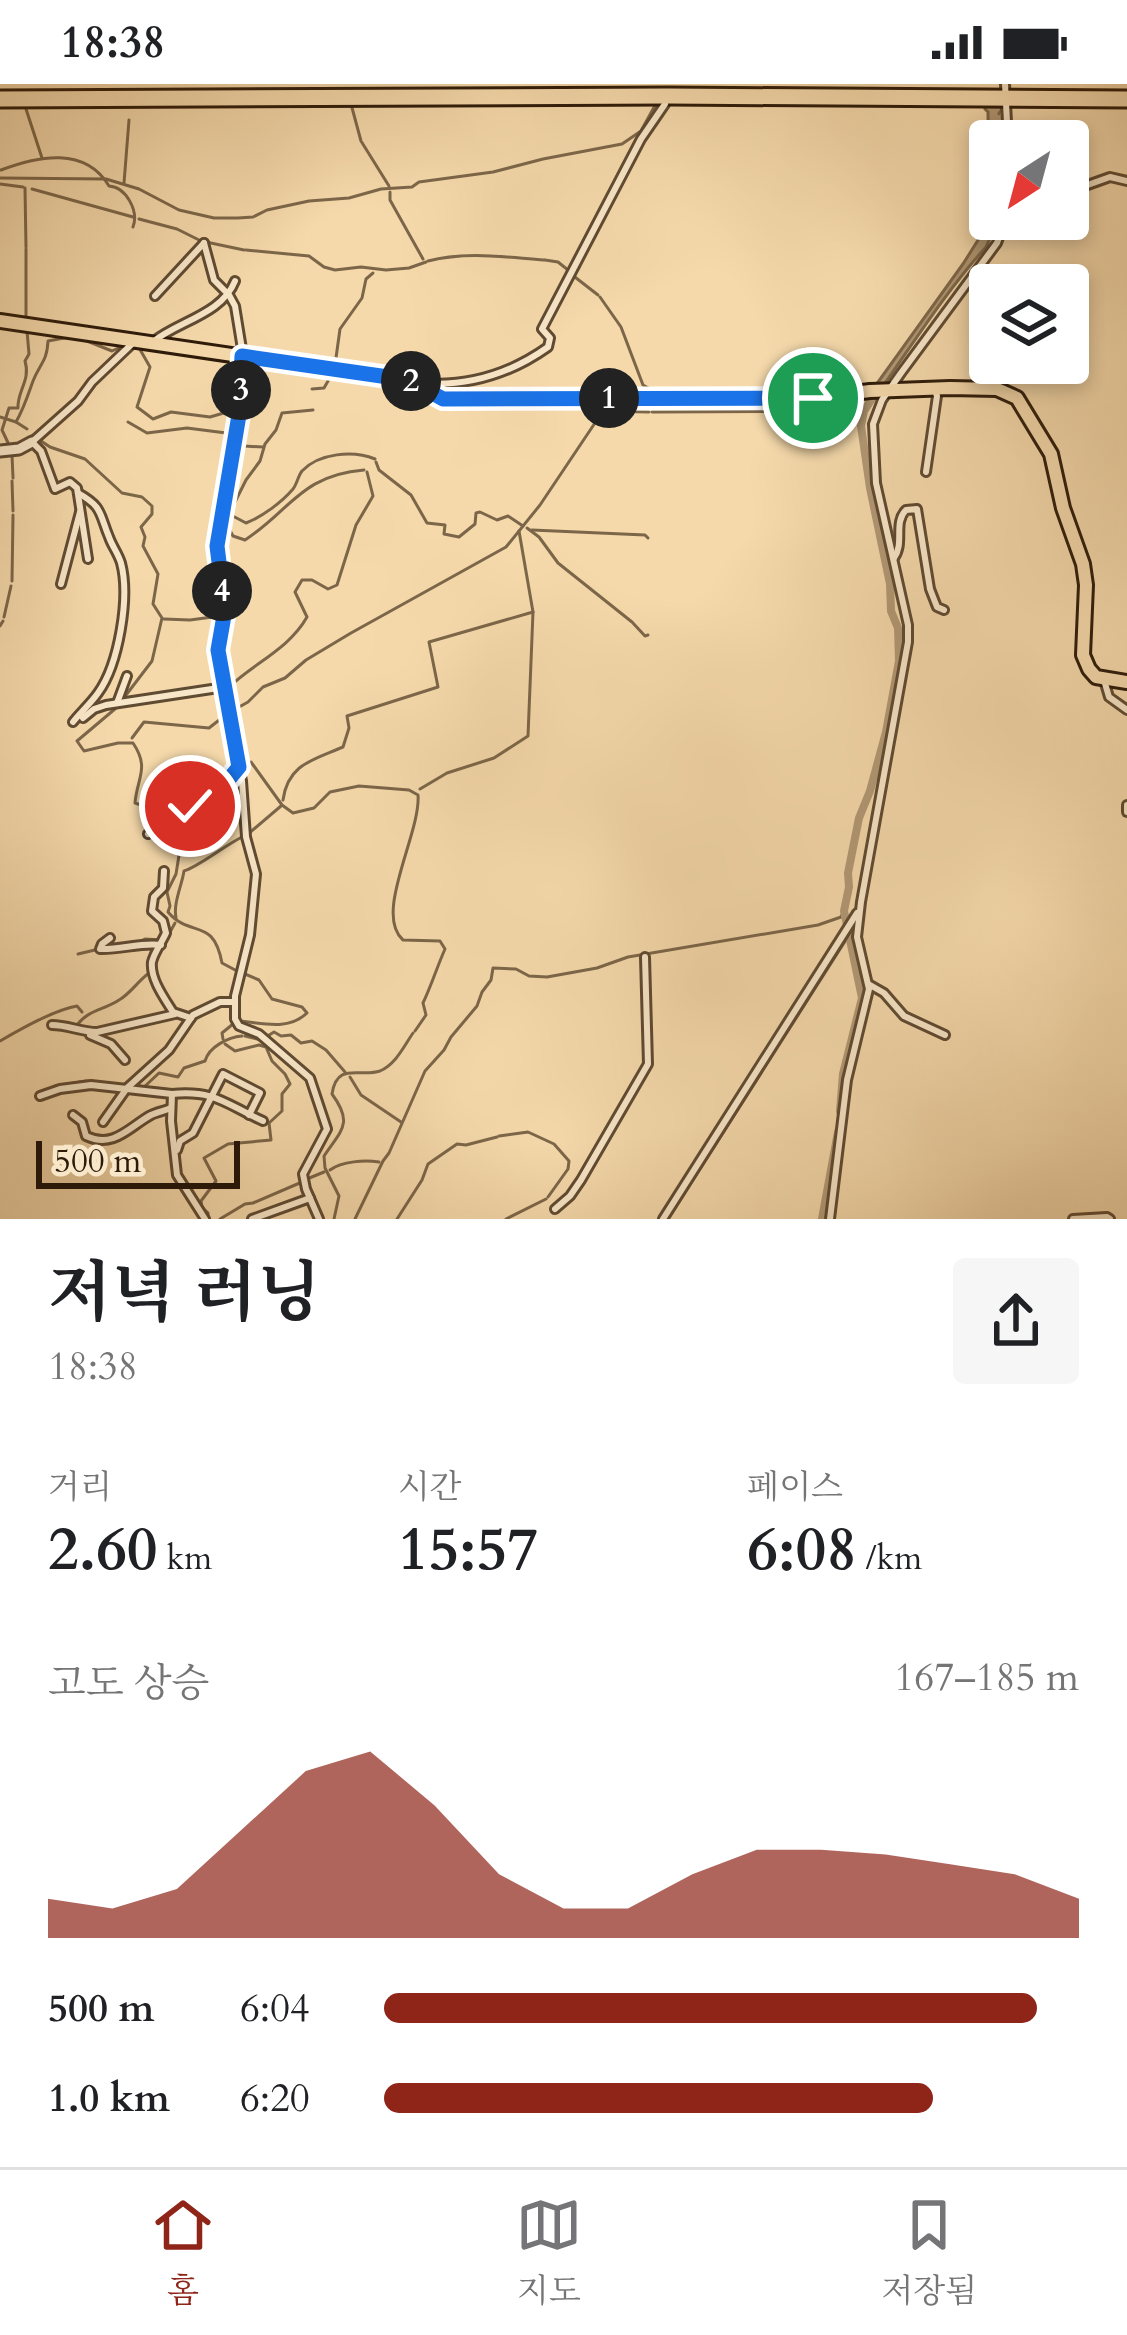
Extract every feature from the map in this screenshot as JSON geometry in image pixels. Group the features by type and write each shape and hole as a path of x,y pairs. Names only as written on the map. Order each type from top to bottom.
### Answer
{"highway":[{"path":"0,95 981,95 1127,90"},
{"path":"1004,93 1127,99"}],"main road":[{"path":"0,321 413,382 443,399 821,398 880,391 997,389 1014,395 1024,406 1051,454 1084,569 1083,658 1091,672 1104,680 1127,682"}],"street":[{"path":"413,382 489,378 548,347 550,338 542,328 663,95"},
{"path":"1089,184 1110,177 1127,181"},
{"path":"830,1219 848,1081 869,984 857,937 860,907 908,642 876,483 872,437 880,391 996,240"},
{"path":"155,296 204,243 214,280 235,306 242,356 239,415 217,546 225,610 218,650 246,837 256,874 250,935 235,1003 236,1023 266,1040 314,1085 327,1124 303,1174 319,1219"},
{"path":"151,344 229,295 235,281"},
{"path":"0,451 32,442 135,341"},
{"path":"926,472 934,391"},
{"path":"32,442 44,457 55,489 70,482 75,485 88,559"},
{"path":"73,722 101,689 123,609 120,559 99,508 78,493"},
{"path":"894,558 901,516 917,509 930,590 937,607 944,610"},
{"path":"61,584 81,510"},
{"path":"56,570 69,550"},
{"path":"117,703 127,676"},
{"path":"1104,680 1108,697 1127,710"},
{"path":"83,718 98,707 225,687"},
{"path":"148,834 179,809 215,796 239,767"},
{"path":"164,871 163,888 152,908 165,929 152,968 175,1014"},
{"path":"663,1219 860,907"},
{"path":"110,938 100,949 160,946"},
{"path":"555,1209 581,1180 648,1064 644,957"},
{"path":"869,984 904,1016 945,1035"},
{"path":"103,1122 127,1088 169,1050 191,1018 220,1002 235,1003"},
{"path":"84,1032 175,1014 191,1018"},
{"path":"52,1024 111,1044 125,1060"},
{"path":"176,1151 179,1141 193,1133 223,1074 260,1093 249,1115"},
{"path":"40,1096 76,1085 172,1094 208,1092 263,1121"},
{"path":"172,1094 177,1174 205,1219"},
{"path":"73,1114 82,1122 86,1136 97,1141 124,1134 151,1114 171,1108"},
{"path":"252,1219 310,1198"},
{"path":"1072,1219 1111,1219"}],"shaded area":[{"path":"987,104 999,104 999,120 988,120"},
{"path":"978,240 989,240 881,389 873,389"}],"waterway":[{"path":"0,178 106,179 139,189 179,210 214,218 253,217 309,201 412,187 622,144 641,131 658,100"},
{"path":"351,104 361,141 389,186"},
{"path":"26,109 42,158"},
{"path":"124,183 129,120"},
{"path":"1,170 45,158 87,165 126,195 133,207 133,227"},
{"path":"0,184 23,187"},
{"path":"25,188 26,247"},
{"path":"32,189 133,217"},
{"path":"390,192 423,259"},
{"path":"139,219 201,241"},
{"path":"206,242 244,250"},
{"path":"26,249 26,320"},
{"path":"246,250 309,256 335,270 409,268 426,262"},
{"path":"428,261 471,255 544,260"},
{"path":"545,260 568,270"},
{"path":"335,365 340,329 373,273"},
{"path":"571,274 598,295"},
{"path":"600,297 621,327 643,385 650,389 840,389"},
{"path":"10,447 2,430 9,408 18,408 29,354 27,331"},
{"path":"16,422 48,341 64,338"},
{"path":"66,338 112,351 125,345"},
{"path":"138,346 150,367 137,407 153,419 171,412 210,417 234,410"},
{"path":"312,389 324,388 332,374"},
{"path":"840,1111 843,1074 862,998 844,911 848,873 859,818 886,732 899,661 898,628 891,611 861,426 877,391"},
{"path":"313,410 282,413 229,514 246,523 259,517 288,494 302,471 317,460 347,454 375,459"},
{"path":"232,711 351,633 506,547 603,411 649,412"},
{"path":"652,412 864,411"},
{"path":"0,417 27,429"},
{"path":"128,422 147,433 187,428 234,434"},
{"path":"227,506 240,462 238,435"},
{"path":"41,441 85,459 122,493 142,497 152,506 152,514 141,527 143,546 158,574 153,604 162,618 152,661 123,699"},
{"path":"244,446 263,447"},
{"path":"12,455 13,478"},
{"path":"376,462 379,470 411,495 427,523 445,525 444,534 459,537 475,524 480,512 497,520 508,516 523,526"},
{"path":"225,516 233,536 245,540 311,487 364,470"},
{"path":"229,687 300,628 307,617 295,592 302,580 328,589 337,585 356,525 373,496 367,472"},
{"path":"12,481 13,511"},
{"path":"12,581 13,515"},
{"path":"527,528 558,563 648,635"},
{"path":"532,530 648,538"},
{"path":"420,789 447,773 494,758 528,736 533,612 519,531"},
{"path":"4,617 11,586"},
{"path":"283,800 296,771 343,747 347,716 438,687 429,642 533,612"},
{"path":"164,619 220,616"},
{"path":"0,626 3,621"},
{"path":"223,692 226,743 233,748"},
{"path":"122,703 77,741 84,751 133,743 142,766 135,803 166,800 175,809"},
{"path":"132,738 144,722 209,728 223,717"},
{"path":"251,762 293,813 314,808 330,792 359,786 418,795 395,893 395,928 403,940 440,941 445,949 423,1003 426,1015 415,1031"},
{"path":"248,834 281,806"},
{"path":"177,811 184,824 176,874 167,892 168,912 207,933 222,963 237,971"},
{"path":"176,918 184,871 242,837"},
{"path":"355,1219 425,1071 477,1006 493,968 547,977 628,957 818,925 841,917 844,911"},
{"path":"163,945 175,923"},
{"path":"668,1219 849,935"},
{"path":"136,943 162,940"},
{"path":"108,947 127,944"},
{"path":"78,954 99,949"},
{"path":"77,1025 123,997 149,973"},
{"path":"239,1021 283,1024 307,1013 302,1007 272,999 259,980 245,974"},
{"path":"0,1041 58,1011 77,1006 82,1012"},
{"path":"223,1039 222,1033 233,1024"},
{"path":"266,1037 274,1032 291,1035 301,1043 312,1041 345,1072"},
{"path":"334,1219 339,1196 324,1156 344,1120 332,1094 335,1084 344,1074 386,1068 413,1033"},
{"path":"143,1088 159,1073 178,1077 184,1068 205,1061 220,1044 242,1036"},
{"path":"245,1036 261,1040"},
{"path":"208,1219 201,1201 216,1181 204,1158 228,1144 271,1140 269,1123 282,1111 282,1094 290,1084 266,1047 235,1051 225,1044"},
{"path":"350,1077 361,1095 401,1122"},
{"path":"55,1086 86,1081 118,1085"},
{"path":"499,1136 528,1132 554,1144 569,1161 548,1197"},
{"path":"822,1219 838,1132"},
{"path":"397,1219 428,1164 457,1144 497,1137"},
{"path":"330,1170 354,1162 379,1162"},
{"path":"307,1179 324,1172"},
{"path":"220,1219 302,1182"},
{"path":"506,1219 546,1199"}],"route":[{"path":"190,806 215,796 239,767 218,650 225,610 217,546 239,415 242,356 409,380 443,399 813,398"}]}
